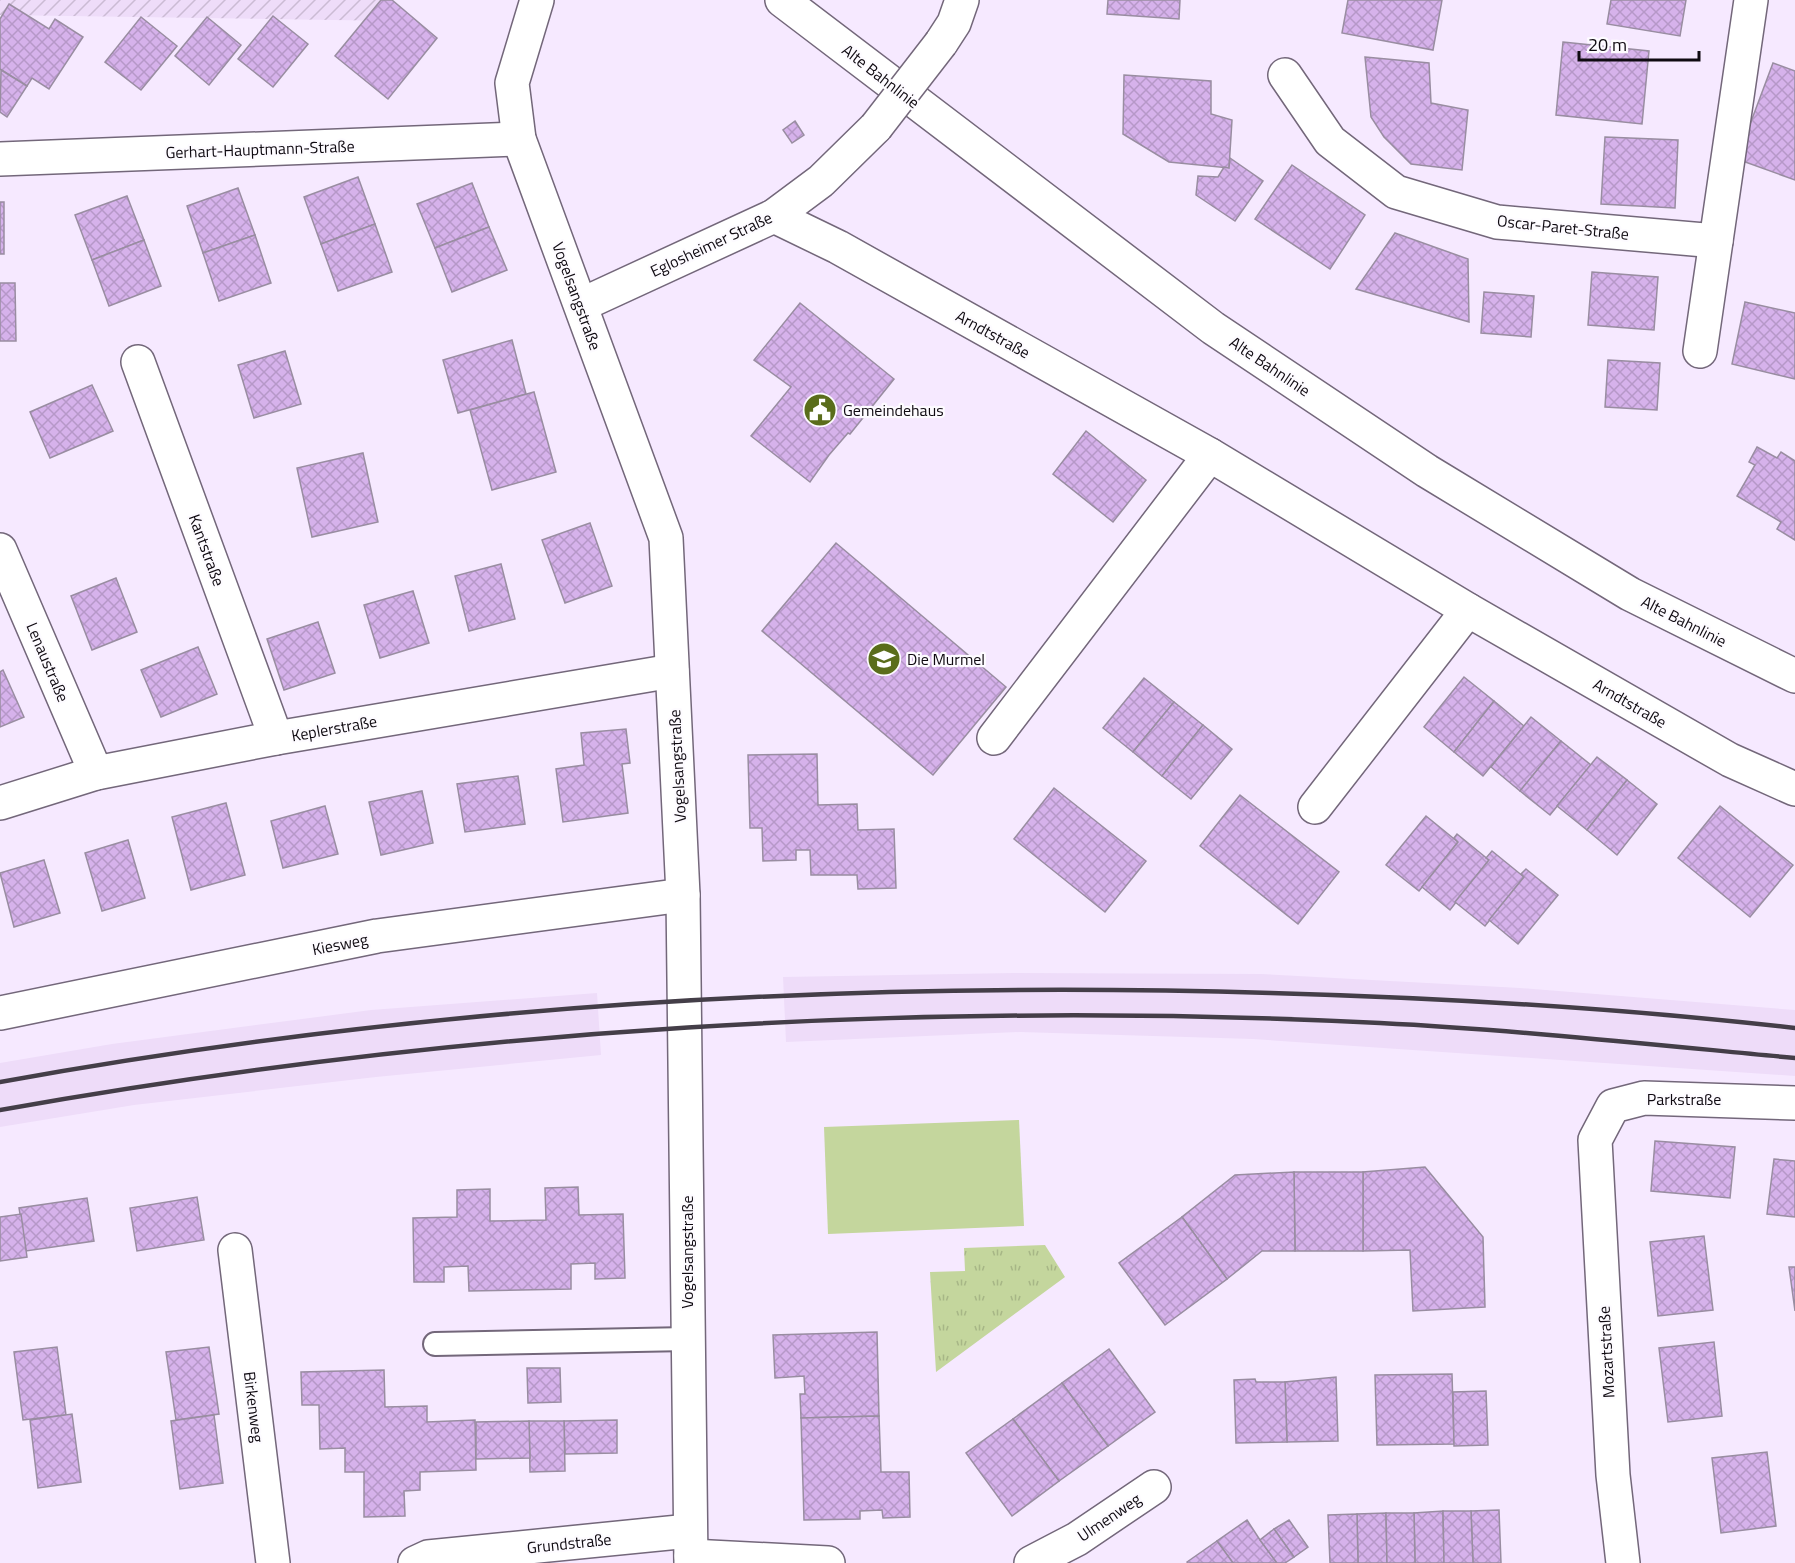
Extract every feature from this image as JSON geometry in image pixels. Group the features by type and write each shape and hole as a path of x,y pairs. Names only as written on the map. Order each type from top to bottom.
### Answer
{"street":[{"name":"Vogelsangstraße","path":"537,0 512,83 519,139 666,538 683,895 690,1550"},
{"name":"Alte Bahnlinie","path":"782,0 1213,328 1408,458 1630,594 1795,676"},
{"name":"Eglosheimer Straße","path":"580,305 774,216 820,181 876,127 941,43 954,23 962,0"},
{"path":"1700,351 1751,0"},
{"name":"Oscar-Paret-Straße","path":"1285,75 1330,141 1396,192 1497,222 1716,242"},
{"name":"Gerhart-Hauptmann-Straße","path":"0,159 519,139"},
{"name":"Arndtstraße","path":"774,216 838,247 1210,455 1468,610 1730,760 1795,789"},
{"name":"Kantstraße","path":"138,362 276,738"},
{"path":"994,738 1210,455"},
{"name":"Lenaustraße","path":"0,550 96,773"},
{"path":"1315,807 1468,610"},
{"name":"Keplerstraße","path":"0,803 96,773 276,738 672,671"},
{"name":"Kiesweg","path":"0,1013 377,936 683,895"},
{"name":"Parkstraße","path":"1595,1140 1613,1106 1644,1098 1795,1103"},
{"name":"Mozartstraße","path":"1595,1140 1613,1475 1623,1563"},
{"name":"Birkenweg","path":"235,1250 273,1563"},
{"name":"Ulmenweg","path":"1031,1563 1077,1539 1154,1487"},
{"path":"690,1550 828,1563"},
{"name":"Grundstraße","path":"414,1563 428,1557 690,1550"}],"lane":[{"path":"435,1344 688,1339"}],"shaded area":[{"path":"0,0 390,0 397,21 0,15"},
{"path":"1014,973 1261,974 1520,988 1795,1010 1795,1076 1253,1039 1020,1032 786,1042 783,977"},
{"path":"597,993 601,1055 376,1077 134,1105 0,1127 0,1063 112,1044 371,1010"}],"green space":[{"path":"1019,1120 1024,1226 828,1234 824,1127"},
{"path":"1045,1245 1065,1277 936,1372 930,1272 965,1271 964,1248"}],"building":[{"path":"381,0 392,0 437,38 388,99 335,56"},
{"path":"1108,0 1180,0 1179,19 1107,14"},
{"path":"1348,0 1442,0 1433,50 1342,33"},
{"path":"1611,0 1686,0 1680,36 1607,24"},
{"path":"9,4 49,29 55,19 83,37 49,89 32,78 27,86 0,69 0,19"},
{"path":"273,16 308,44 273,87 238,59"},
{"path":"141,17 177,46 141,90 105,62"},
{"path":"207,17 241,45 209,85 175,56"},
{"path":"1563,42 1649,51 1642,124 1556,115"},
{"path":"1365,57 1429,63 1431,103 1468,110 1462,170 1411,164 1384,137 1371,117"},
{"path":"1773,63 1795,71 1795,180 1737,159"},
{"path":"1,70 27,86 7,117 0,112"},
{"path":"1124,75 1211,81 1211,114 1232,120 1229,168 1169,162 1123,134"},
{"path":"795,121 804,135 792,143 783,130"},
{"path":"1605,137 1678,140 1675,208 1601,204"},
{"path":"1230,158 1263,181 1235,221 1196,195 1198,176 1218,177 1224,167 1229,168"},
{"path":"1292,165 1365,215 1330,269 1255,219"},
{"path":"358,177 375,224 321,244 304,197"},
{"path":"472,183 489,227 435,248 417,204"},
{"path":"238,188 255,235 203,253 187,206"},
{"path":"127,196 144,240 92,260 75,215"},
{"path":"0,202 4,202 4,254 0,254"},
{"path":"375,224 392,272 338,291 321,244"},
{"path":"489,227 507,270 452,292 435,248"},
{"path":"1395,233 1468,259 1469,322 1356,289"},
{"path":"255,235 271,283 219,301 203,253"},
{"path":"144,240 161,286 109,306 92,260"},
{"path":"1592,272 1658,277 1654,330 1588,325"},
{"path":"0,283 15,283 16,341 0,341"},
{"path":"1484,292 1534,296 1531,337 1481,333"},
{"path":"1745,302 1795,313 1795,379 1732,364"},
{"name":"Gemeindehaus","path":"800,303 894,379 850,434 848,433 829,455 810,482 751,436 791,387 754,360"},
{"path":"512,340 526,394 458,413 443,360"},
{"path":"285,351 301,404 254,418 238,365"},
{"path":"1608,360 1660,363 1657,410 1605,407"},
{"path":"92,385 113,431 50,458 30,412"},
{"path":"534,392 556,472 492,490 470,410"},
{"path":"1086,431 1146,480 1113,522 1053,474"},
{"path":"1757,447 1777,458 1781,452 1795,461 1795,540 1777,529 1781,522 1737,496 1755,465 1749,462"},
{"path":"363,453 378,522 312,537 297,468"},
{"path":"590,523 612,586 565,603 542,540"},
{"name":"Die Murmel","path":"836,543 1006,687 933,775 762,631"},
{"path":"501,564 515,619 469,631 455,576"},
{"path":"116,578 137,632 92,650 71,596"},
{"path":"413,591 429,643 380,658 364,605"},
{"path":"318,622 335,673 284,690 267,639"},
{"path":"198,647 217,694 161,717 141,670"},
{"path":"3,670 24,717 0,727 0,672"},
{"path":"1464,677 1494,701 1454,752 1424,727"},
{"path":"1144,678 1174,702 1133,752 1103,728"},
{"path":"1494,701 1524,726 1483,776 1454,752"},
{"path":"1174,702 1203,725 1162,776 1133,752"},
{"path":"1531,717 1561,741 1520,791 1491,767"},
{"path":"1203,725 1232,749 1191,799 1162,776"},
{"path":"626,729 630,763 622,764 628,813 563,822 556,769 584,765 581,733"},
{"path":"1561,741 1591,765 1550,815 1520,791"},
{"path":"817,754 818,805 857,804 858,830 894,829 896,888 858,889 857,875 811,875 810,850 796,850 796,860 763,861 762,828 750,828 748,755"},
{"path":"1597,757 1627,780 1587,830 1557,806"},
{"path":"518,776 525,824 465,832 457,784"},
{"path":"1627,780 1657,804 1617,855 1587,830"},
{"path":"1054,788 1146,861 1105,912 1014,839"},
{"path":"422,791 433,843 381,855 369,802"},
{"path":"1240,795 1339,872 1298,924 1200,846"},
{"path":"226,803 245,875 191,890 172,817"},
{"path":"325,806 338,854 283,868 271,821"},
{"path":"1720,806 1793,865 1750,917 1678,858"},
{"path":"1426,816 1458,842 1419,891 1386,865"},
{"path":"1457,834 1489,860 1450,910 1422,887 1458,842 1454,838"},
{"path":"128,840 145,898 102,911 85,853"},
{"path":"1492,851 1524,877 1485,926 1455,902 1489,860 1486,858"},
{"path":"44,860 60,913 14,927 0,873"},
{"path":"1526,869 1558,895 1518,944 1489,920 1524,877 1521,874"},
{"path":"1655,1141 1735,1147 1730,1198 1651,1191"},
{"path":"1774,1159 1795,1161 1795,1217 1767,1214"},
{"path":"1425,1167 1483,1237 1485,1307 1413,1311 1410,1250 1363,1251 1363,1172"},
{"path":"1294,1172 1363,1172 1363,1251 1295,1251"},
{"path":"1294,1172 1295,1251 1262,1251 1227,1279 1182,1217 1235,1175"},
{"path":"578,1187 579,1215 623,1214 625,1278 595,1279 595,1263 571,1264 571,1289 469,1291 468,1266 444,1267 444,1282 414,1282 413,1218 457,1217 457,1190 490,1189 490,1221 546,1220 545,1188"},
{"path":"197,1197 204,1240 137,1251 130,1208"},
{"path":"87,1198 94,1241 26,1251 19,1208"},
{"path":"21,1214 27,1257 0,1261 0,1217"},
{"path":"1182,1217 1227,1279 1165,1325 1119,1263"},
{"path":"1704,1236 1713,1310 1658,1316 1650,1242"},
{"path":"1789,1267 1795,1267 1795,1311"},
{"path":"877,1332 879,1416 801,1418 800,1394 805,1394 804,1376 775,1378 773,1335"},
{"path":"1714,1342 1722,1416 1668,1422 1659,1348"},
{"path":"57,1347 66,1415 23,1420 14,1352"},
{"path":"209,1347 219,1414 176,1420 166,1352"},
{"path":"1109,1349 1155,1412 1108,1446 1062,1383"},
{"path":"527,1368 560,1368 561,1402 528,1403"},
{"path":"384,1370 385,1407 427,1406 427,1422 475,1420 476,1470 420,1472 420,1490 404,1491 405,1516 364,1517 364,1472 345,1472 345,1448 320,1449 319,1405 302,1405 301,1372"},
{"path":"1452,1374 1454,1444 1377,1445 1375,1375"},
{"path":"1336,1377 1338,1441 1287,1442 1285,1382"},
{"path":"1255,1379 1256,1382 1285,1382 1287,1442 1236,1443 1234,1380"},
{"path":"1062,1383 1108,1446 1059,1481 1013,1419"},
{"path":"1486,1391 1488,1445 1454,1446 1453,1392"},
{"path":"72,1414 81,1482 38,1488 30,1420"},
{"path":"214,1415 223,1483 180,1489 171,1421"},
{"path":"879,1416 881,1472 909,1472 910,1517 883,1518 882,1510 860,1511 860,1519 804,1520 801,1418"},
{"path":"1013,1419 1059,1481 1012,1516 966,1453"},
{"path":"617,1420 617,1453 565,1454 564,1421"},
{"path":"529,1421 564,1421 565,1471 530,1472"},
{"path":"529,1421 530,1458 476,1459 476,1422"},
{"path":"1767,1452 1776,1526 1721,1533 1712,1458"},
{"path":"1499,1510 1501,1563 1473,1563 1471,1511"},
{"path":"1443,1511 1444,1563 1415,1563 1414,1513"},
{"path":"1443,1511 1471,1511 1473,1563 1444,1563"},
{"path":"1386,1513 1387,1563 1358,1563 1357,1514"},
{"path":"1386,1513 1414,1513 1415,1563 1387,1563"},
{"path":"1357,1514 1358,1563 1330,1563 1328,1515"},
{"path":"1247,1520 1277,1563 1233,1563 1217,1541"},
{"path":"1289,1520 1308,1547 1294,1557 1274,1529"},
{"path":"1274,1529 1294,1557 1285,1563 1277,1563 1260,1540"},
{"path":"1217,1541 1233,1563 1187,1562"}],"railway":[{"path":"0,1082 157,1056 315,1034 474,1017 633,1004 793,995 1112,990 1337,995 1599,1009 1795,1028"},
{"path":"0,1110 171,1082 342,1059 515,1041 688,1028 861,1019 1034,1016 1207,1017 1380,1023 1536,1034 1795,1058"}],"place":[{"name":"Gemeindehaus","path":"820,410"},
{"name":"Die Murmel","path":"884,659"}]}
